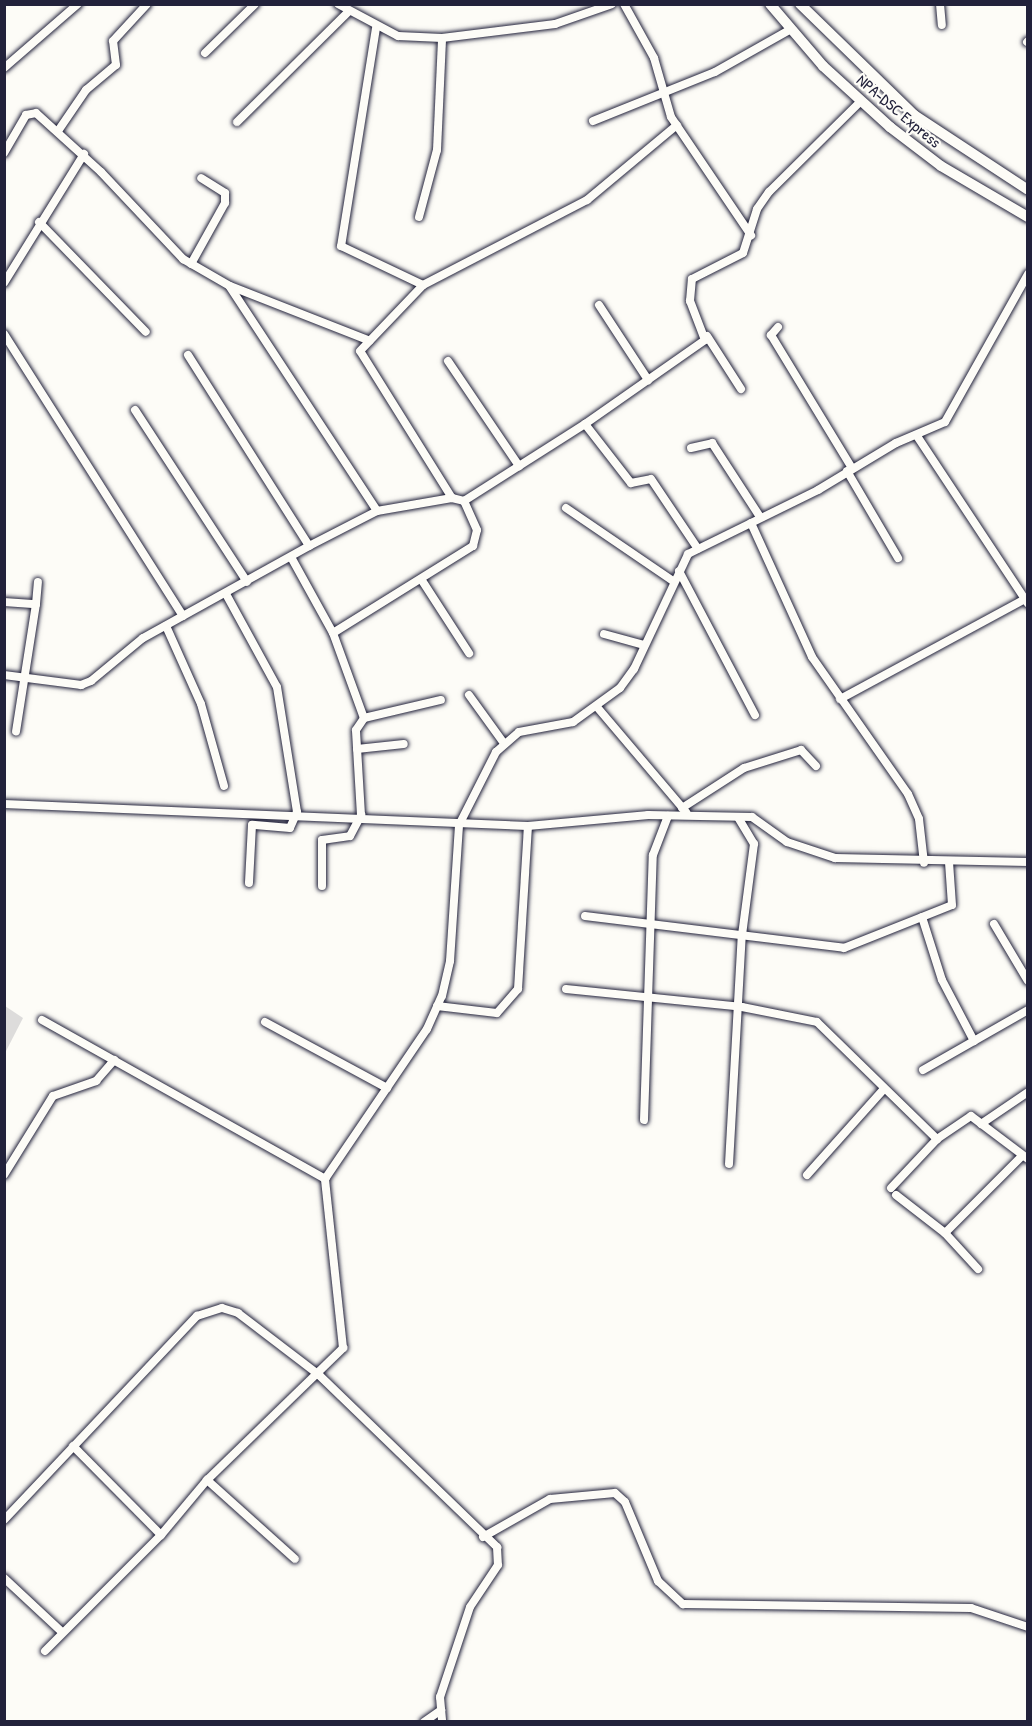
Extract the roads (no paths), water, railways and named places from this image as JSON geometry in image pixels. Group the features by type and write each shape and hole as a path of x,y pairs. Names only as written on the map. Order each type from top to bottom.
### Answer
{"main road":[{"name":"NPA-DSC Express","path":"770,4 791,29 861,100 941,166 1028,217"},
{"path":"800,4 914,115 1028,190"}],"street":[{"path":"4,68 78,4"},
{"path":"58,131 86,90 116,65 113,41 147,4"},
{"path":"206,52 255,4"},
{"path":"338,4 376,28 442,38 501,35 612,4"},
{"path":"590,4 599,8"},
{"path":"624,4 654,57 663,93 677,125 751,235"},
{"path":"940,4 942,25"},
{"path":"237,122 348,12"},
{"path":"376,28 341,246 423,285"},
{"path":"593,121 715,72 791,29"},
{"path":"419,217 437,150 442,38"},
{"path":"741,389 707,336 688,289 692,279 743,253 751,235 757,209 769,192 861,100"},
{"path":"4,153 30,111 84,154 191,264 230,286 370,341"},
{"path":"452,498 363,360 360,351 423,285 587,200 677,125"},
{"path":"4,283 39,222 84,154"},
{"path":"191,264 225,203 225,193 201,178"},
{"path":"39,222 146,332"},
{"path":"45,1650 161,1535 207,1480 319,1375 343,1348 344,1332 325,1179 387,1088 437,1006 450,961 459,825 503,742 519,732 573,722 597,707 634,669 673,581 698,549 917,436 933,431 957,408 1028,274"},
{"path":"230,286 377,511"},
{"path":"599,305 648,380"},
{"path":"778,327 771,335 850,470 898,558"},
{"path":"4,334 183,616"},
{"path":"4,675 81,684 183,616 377,511 452,498 464,501 585,424 707,336"},
{"path":"188,355 309,546"},
{"path":"448,361 519,466"},
{"path":"135,410 247,582"},
{"path":"585,424 631,483 651,478 698,549"},
{"path":"840,699 1025,602 917,436"},
{"path":"691,448 712,443 760,517"},
{"path":"333,633 423,582 478,540 464,501"},
{"path":"566,508 673,581"},
{"path":"751,523 812,657 908,794 919,819 924,863"},
{"path":"291,557 333,633 364,718"},
{"path":"679,571 755,714"},
{"path":"16,731 26,678 38,582"},
{"path":"423,582 469,653"},
{"path":"226,594 277,687 297,812 290,828 252,825 249,882"},
{"path":"4,602 36,604"},
{"path":"166,626 201,704 224,786"},
{"path":"604,634 644,645"},
{"path":"469,695 503,742"},
{"path":"322,886 322,840 350,836 361,815 356,724 364,718 441,700"},
{"path":"597,707 689,816"},
{"path":"357,749 404,744"},
{"path":"682,808 744,768 801,750 816,766"},
{"path":"4,804 297,812 361,815 459,825 528,826 668,816 738,817 752,818 818,855 924,863 1028,861"},
{"path":"644,1120 646,997 655,842 668,816"},
{"path":"729,1164 742,1007 742,935 754,844 738,817"},
{"path":"437,1006 497,1013 518,989 528,826"},
{"path":"585,916 844,948 952,905 949,862"},
{"path":"922,916 942,980 974,1041"},
{"path":"994,924 1028,981"},
{"path":"566,989 742,1007 817,1022 937,1138"},
{"path":"923,1070 1028,1010"},
{"path":"42,1020 325,1179"},
{"path":"265,1022 387,1088"},
{"path":"4,1175 53,1096 96,1081 114,1060"},
{"path":"807,1175 884,1089"},
{"path":"981,1124 1028,1092"},
{"path":"945,1233 1025,1158 981,1124 964,1116 937,1138 894,1191 945,1233 978,1269"},
{"path":"4,1520 206,1309 238,1314 319,1375 483,1537 496,1547 498,1565 470,1607 440,1697 442,1722"},
{"path":"73,1446 161,1535"},
{"path":"207,1480 295,1559"},
{"path":"483,1537 550,1499 615,1493 625,1502 658,1581 683,1604 971,1608 1028,1627"},
{"path":"4,1578 62,1632"},
{"path":"424,1722 441,1710"}]}
